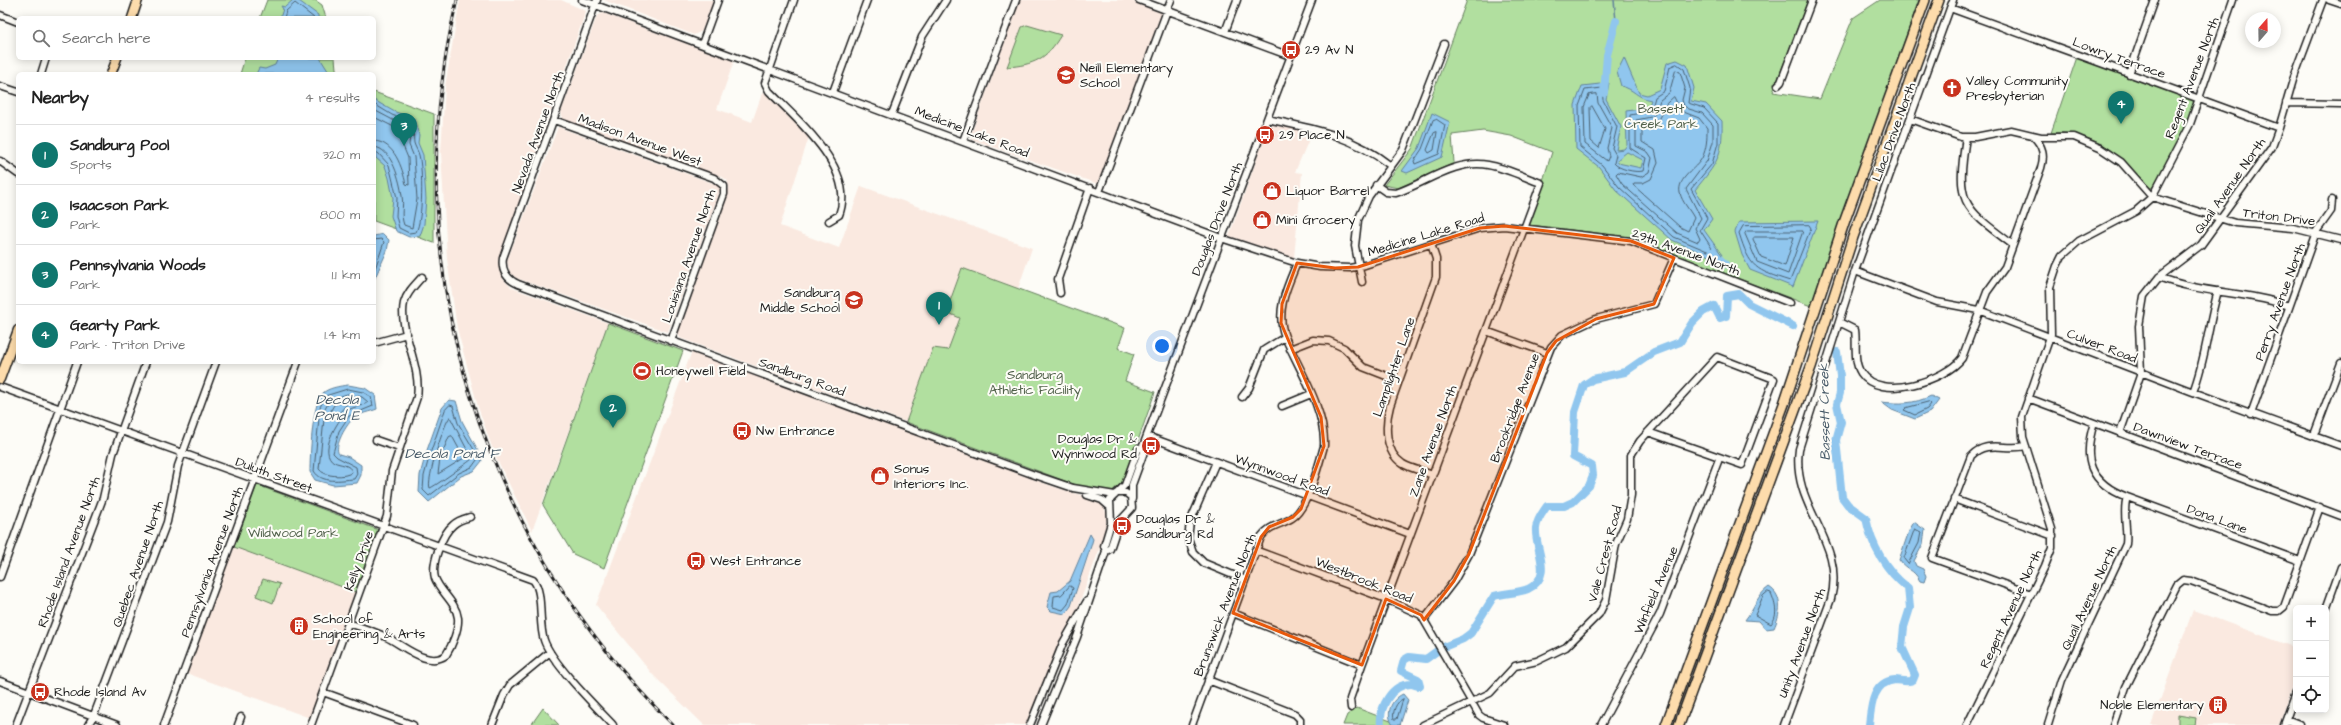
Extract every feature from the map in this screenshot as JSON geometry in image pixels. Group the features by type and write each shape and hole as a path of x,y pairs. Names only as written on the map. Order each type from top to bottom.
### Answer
{"highway":[{"path":"1666,725 1782,410 1845,220 1925,0"},
{"path":"1679,725 1811,368 1856,230 1939,0"},
{"path":"1683,725 1690,698"},
{"path":"1662,725 1671,712"}],"main road":[{"path":"133,16 138,0"},
{"path":"112,72 116,60"},
{"path":"0,379 16,335"}],"street":[{"name":"Medicine Lake Road","path":"582,0 597,2 702,44 1221,238 1297,262 1328,268 1358,267 1486,227 1504,226 1524,228"},
{"path":"702,44 718,0"},
{"path":"794,0 768,68 765,79 766,87 816,140 837,173 843,200 839,215 829,221"},
{"path":"833,92 867,0"},
{"path":"892,114 922,37 946,0"},
{"path":"963,141 1016,0"},
{"path":"1139,0 1290,56"},
{"path":"1099,192 1171,0"},
{"path":"1225,32 1237,0"},
{"name":"Douglas Drive North","path":"1041,725 1075,643 1106,551 1110,549 1117,526 1132,508 1132,485 1144,452 1143,446 1312,0"},
{"path":"1778,85 1781,82 1812,0"},
{"name":"Lilac Drive North","path":"1855,271 1953,0"},
{"path":"2129,74 2155,0"},
{"name":"Regent Avenue North","path":"1967,725 2049,557 2052,536 2026,446 2021,423 2028,398 2050,337 2050,287 2052,276 2062,256 2079,240 2136,211 2152,197 2185,136 2233,0"},
{"name":"Quail Avenue North","path":"2120,433 2141,373 2139,326 2140,309 2147,290 2159,277 2198,249 2221,220 2245,182 2272,147 2280,128 2286,103 2323,0"},
{"path":"2329,0 2341,4"},
{"name":"Nevada Avenue North","path":"504,272 503,258 597,2"},
{"name":"Lowry Terrace","path":"1950,8 2280,128"},
{"path":"0,15 16,21"},
{"path":"1358,267 1355,246 1358,220 1376,185 1391,166 1409,137 1444,44"},
{"path":"41,72 45,60"},
{"path":"0,86 16,91"},
{"path":"2286,103 2341,104"},
{"path":"1267,119 1326,131 1344,137 1361,145 1391,166"},
{"path":"1910,119 1966,137 2011,130 2041,137 2064,135 2090,142 2121,162 2152,197"},
{"name":"Madison Avenue West","path":"554,120 719,180"},
{"path":"1839,322 1855,330 1858,369 1866,379 1872,382 1893,388 1907,387 1956,366 1962,358 1987,292 2005,267 2043,161 2042,147 2033,136"},
{"path":"1966,137 1960,171 1965,198 1981,221 2013,245"},
{"path":"0,161 5,163 16,172"},
{"name":"Zane Avenue North","path":"1351,708 1350,699 1362,665 1541,183 1490,165 1480,163 1451,169 1396,193 1386,192 1376,185"},
{"name":"Louisiana Avenue North","path":"671,341 724,194 724,186 719,180"},
{"path":"1060,293 1058,279 1090,188"},
{"name":"Triton Drive","path":"2152,197 2235,224 2293,228 2316,232 2341,240"},
{"name":"Perry Avenue North","path":"2251,414 2316,232 2331,212 2332,200"},
{"name":"29th Avenue North","path":"1524,228 1630,241 1790,303"},
{"name":"Lamplighter Lane","path":"1431,244 1436,259 1436,277 1387,416 1386,426 1390,446 1401,463 1432,475"},
{"name":"Brookridge Avenue","path":"1424,620 1454,581 1469,554 1547,354 1556,341 1569,331 1606,315 1654,304 1674,258"},
{"name":"Brunswick Avenue North","path":"1192,725 1255,550 1264,532 1297,514 1307,496 1321,456 1325,436 1321,417 1290,349 1281,323 1281,309 1297,262"},
{"name":"Medicine Lake Road","path":"1358,267 1362,282"},
{"name":"Culver Road","path":"1855,271 1937,302 1980,310 2141,373 2341,446"},
{"name":"Unity Avenue North","path":"1784,725 1831,599 1835,580 1830,551 1800,488 1797,463 1799,449 1855,271"},
{"name":"Sandburg Road","path":"504,272 508,278 518,284 1073,488 1102,500 1111,509"},
{"path":"2159,277 2177,284 2261,298 2289,306"},
{"name":"Kelly Drive","path":"311,725 384,526 390,504 392,471 414,408 418,388 416,366 407,334 404,303 407,295 422,278"},
{"path":"2193,392 2205,357 2211,318 2218,291"},
{"path":"1486,331 1547,354"},
{"path":"376,342 407,334"},
{"path":"1242,397 1249,388 1264,350 1285,337"},
{"path":"1290,349 1313,340 1329,341 1344,348 1363,367 1399,381"},
{"name":"Vale Crest Road","path":"1423,725 1471,703 1498,687 1515,666 1537,661 1566,647 1599,614 1606,600 1612,562 1630,507 1631,455 1648,432 1717,356 1774,379 1742,465 1719,458"},
{"path":"2314,435 2341,362"},
{"path":"0,577 76,364"},
{"name":"Rhode Island Avenue North","path":"16,725 103,498 121,431 145,364"},
{"name":"Quebec Avenue North","path":"88,725 94,716 167,522 175,476 215,364"},
{"name":"Pennsylvania Avenue North","path":"164,725 297,364"},
{"name":"Duluth Street","path":"0,387 533,580 538,587 542,631 550,652"},
{"path":"1282,406 1311,394"},
{"name":"Dawnview Terrace","path":"2028,398 2341,516"},
{"path":"2094,423 2088,450 2092,469 2107,488 2126,497"},
{"path":"1648,432 1719,458"},
{"name":"Wynnwood Road","path":"1147,436 1410,534"},
{"path":"376,440 399,448"},
{"name":"Douglas Drive North","path":"1106,551 1104,546 1112,523 1110,500 1125,485 1138,449 1143,446"},
{"path":"2026,446 1988,446 1976,451 1967,463 1932,558 2032,594"},
{"name":"Winfield Avenue","path":"1601,725 1660,614 1719,458"},
{"path":"1216,462 1190,522 1188,534 1190,544 1193,552 1204,564 1245,580"},
{"name":"Sandburg Road","path":"1073,488 1116,494"},
{"path":"1116,494 1126,493 1132,499"},
{"name":"Quail Avenue North","path":"2048,725 2062,680 2126,544 2127,523 2124,507 2126,497"},
{"name":"Dona Lane","path":"2126,497 2300,561"},
{"path":"1954,499 2052,536"},
{"path":"2114,725 2126,686 2177,585 2183,580 2190,581 2272,611 2279,611 2284,607 2320,507"},
{"path":"1111,509 1116,515 1126,515"},
{"path":"348,623 378,634 411,651 432,659 442,658 446,655 457,628 458,618 434,574 435,562 447,532 453,524 461,519 470,517"},
{"name":"Westbrook Road","path":"1255,550 1386,600 1421,615 1471,703 1484,718 1504,725"},
{"path":"2327,605 2341,567"},
{"name":"Douglas Drive North","path":"1030,725 1063,642 1089,598"},
{"path":"1233,613 1362,665"},
{"path":"492,725 502,699 510,685 550,652 613,725"},
{"path":"1208,680 1295,714 1300,722"},
{"path":"0,681 118,725"},
{"path":"323,692 413,725"},
{"path":"2293,700 2285,723 2299,725"},
{"path":"238,725 241,717"}],"highlighted area":[{"path":"1504,226 1631,241 1674,258 1654,304 1596,319 1556,341 1547,353 1469,554 1454,581 1424,620 1421,615 1386,599 1362,665 1233,613 1261,537 1269,527 1293,517 1301,509 1324,446 1321,417 1281,323 1282,304 1297,263 1335,268 1358,267 1480,228"}],"shaded area":[{"path":"460,0 561,0 586,11 498,262 503,279 512,288 608,323 532,531 494,453 478,407 457,328 447,259 441,152 445,87"},
{"path":"604,0 714,0 702,31 694,35"},
{"name":"Neill Elementary School","path":"1020,0 1129,0 1162,13 1098,184 971,139 970,137"},
{"path":"603,13 734,61 717,109 752,122 763,91 809,137 780,226 839,248 861,186 1032,248 1018,289 962,268 946,312 960,317 948,350 933,348 906,422 680,338 678,333 729,188 727,180 722,177 563,119 561,112 597,16"},
{"path":"1273,123 1313,130 1295,172 1302,173 1294,258 1229,236 1269,125"},
{"path":"558,127 718,185 721,188 668,332 516,278 510,273 507,261"},
{"path":"692,351 1052,486 1103,502 1107,517 1105,534 1077,610 1059,643 1027,725 704,725 653,675 596,605"},
{"path":"234,547 356,592 310,718 186,673"},
{"path":"2193,610 2293,647 2293,685 2279,725 2151,725"}],"green space":[{"path":"267,0 315,0 322,5 325,16 261,16"},
{"name":"Bassett Creek Park","path":"1467,0 1808,0 1773,92 1820,99 1853,18 1880,0 1919,0 1811,306 1629,237 1529,225 1552,152 1511,136 1483,131 1452,135 1454,163 1398,188 1384,185 1412,149"},
{"path":"1027,25 1061,35 1050,50 1039,59 1025,65 1007,67 1022,27"},
{"path":"2077,57 2193,100 2194,104 2180,139 2152,188 2145,186 2129,165 2103,146 2073,134 2051,133"},
{"path":"244,60 335,60 336,69 339,72 241,72"},
{"path":"376,93 434,114 434,243 376,222"},
{"name":"Sandburg Athletic Facility","path":"962,268 1125,328 1118,348 1134,354 1125,381 1155,392 1124,481 1112,491 1101,492 1084,488 906,422 933,348 948,350 960,318 946,312"},
{"path":"608,323 683,351 604,568 573,554 543,505"},
{"name":"Wildwood Park","path":"257,485 379,530 356,592 234,547"},
{"path":"263,579 280,584 273,603 256,596"},
{"path":"543,708 559,725 531,725"},
{"path":"1357,708 1401,725 1343,725 1347,715"},
{"path":"2178,715 2196,718 2195,725 2178,725"}],"water":[{"path":"293,0 299,1 318,16 281,16 283,9 281,6 285,7"},
{"path":"1624,58 1639,93 1647,95 1660,89 1667,63 1677,60 1687,65 1694,88 1691,101 1706,104 1722,121 1720,152 1709,173 1695,190 1712,219 1704,230 1722,255 1718,260 1672,240 1616,190 1599,167 1576,149 1575,105 1582,86 1609,83 1606,99 1621,127 1616,150 1624,149 1627,145 1626,111 1648,108 1651,100 1646,99 1630,89 1621,86 1617,72","holes":["1627,152 1643,160 1641,168 1618,163 1617,160"]},
{"path":"277,60 321,60 329,72 257,72 259,68 265,69 275,65"},
{"path":"376,101 393,111 414,119 419,135 418,143 423,155 426,199 424,224 420,236 409,237 396,231 391,216 393,198 385,166 376,158"},
{"path":"1432,113 1450,122 1442,157 1407,173 1402,171 1419,148"},
{"path":"1818,221 1793,287 1750,270 1742,255 1735,232 1739,222"},
{"path":"383,234 389,240 387,251 376,276 376,236"},
{"name":"Decola Pond E","path":"348,385 365,388 375,395 377,409 354,418 339,441 339,454 349,457 361,465 361,475 357,483 333,485 315,480 310,472 314,419 319,400 324,392"},
{"path":"1931,396 1939,400 1930,412 1915,419 1892,410 1881,402 1907,403 1919,401"},
{"name":"Decola Pond F","path":"449,400 456,401 462,421 479,452 482,461 474,471 461,476 429,502 419,492 420,475 442,408"},
{"path":"1914,522 1925,530 1923,544 1914,561 1916,566 1923,569 1926,576 1924,582 1920,581 1915,574 1899,560 1909,531"},
{"path":"1090,534 1093,539 1071,606 1065,614 1051,611 1047,607 1051,592 1058,591 1070,581"},
{"path":"1769,587 1774,591 1779,600 1779,612 1774,628 1766,629 1759,621 1745,620 1761,594"},
{"path":"1403,694 1408,700 1400,725 1393,725 1389,712 1390,707 1395,699"}],"waterway":[{"path":"1614,0 1616,21"},
{"path":"1604,93 1607,55 1616,21"},
{"path":"1712,252 1725,264"},
{"name":"Bassett Creek","path":"1446,646 1463,639 1471,633 1494,596 1528,589 1536,584 1542,570 1536,536 1536,528 1540,516 1547,506 1564,506 1573,502 1589,486 1593,476 1592,466 1573,456 1575,412 1584,385 1593,379 1625,372 1654,352 1680,342 1692,323 1703,312 1714,306 1720,318 1726,316 1727,296 1739,294 1749,304 1793,326"},
{"name":"Bassett Creek","path":"1837,352 1840,376 1840,393 1837,404 1841,422 1836,440 1842,497 1848,505 1866,518 1868,528 1876,548 1886,566 1908,588 1910,608 1904,627 1902,647 1915,675 1911,681 1895,680 1887,682 1877,690 1872,703 1869,725"},
{"name":"Bassett Creek","path":"1381,725 1382,711 1392,692 1404,685 1411,684 1420,686 1418,679 1401,671 1404,660 1409,657 1426,659 1437,651"}],"railway":[{"path":"457,0 440,99 437,198 447,296 469,391 503,482 549,569 606,650 673,725"}],"place":[{"name":"29 Av N","path":"1291,50"},
{"name":"Neill Elementary School","path":"1066,75"},
{"name":"Valley Community Presbyterian","path":"1952,88"},
{"name":"Gearty Park","path":"2121,124"},
{"name":"29 Place N","path":"1265,135"},
{"name":"Pennsylvania Woods","path":"404,146"},
{"name":"Liquor Barrel","path":"1272,191"},
{"name":"Mini Grocery","path":"1262,220"},
{"name":"Sandburg Middle School","path":"854,300"},
{"name":"Sandburg Pool","path":"939,325"},
{"name":"Honeywell Field","path":"642,371"},
{"name":"Isaacson Park","path":"613,428"},
{"name":"Nw Entrance","path":"742,431"},
{"name":"Douglas Dr & Wynnwood Rd","path":"1151,446"},
{"name":"Sonus Interiors Inc.","path":"880,476"},
{"name":"Douglas Dr & Sandburg Rd","path":"1122,526"},
{"name":"West Entrance","path":"696,561"},
{"name":"School of Engineering & Arts","path":"299,626"},
{"name":"Rhode Island Av","path":"40,692"},
{"name":"Noble Elementary","path":"2218,705"}]}
